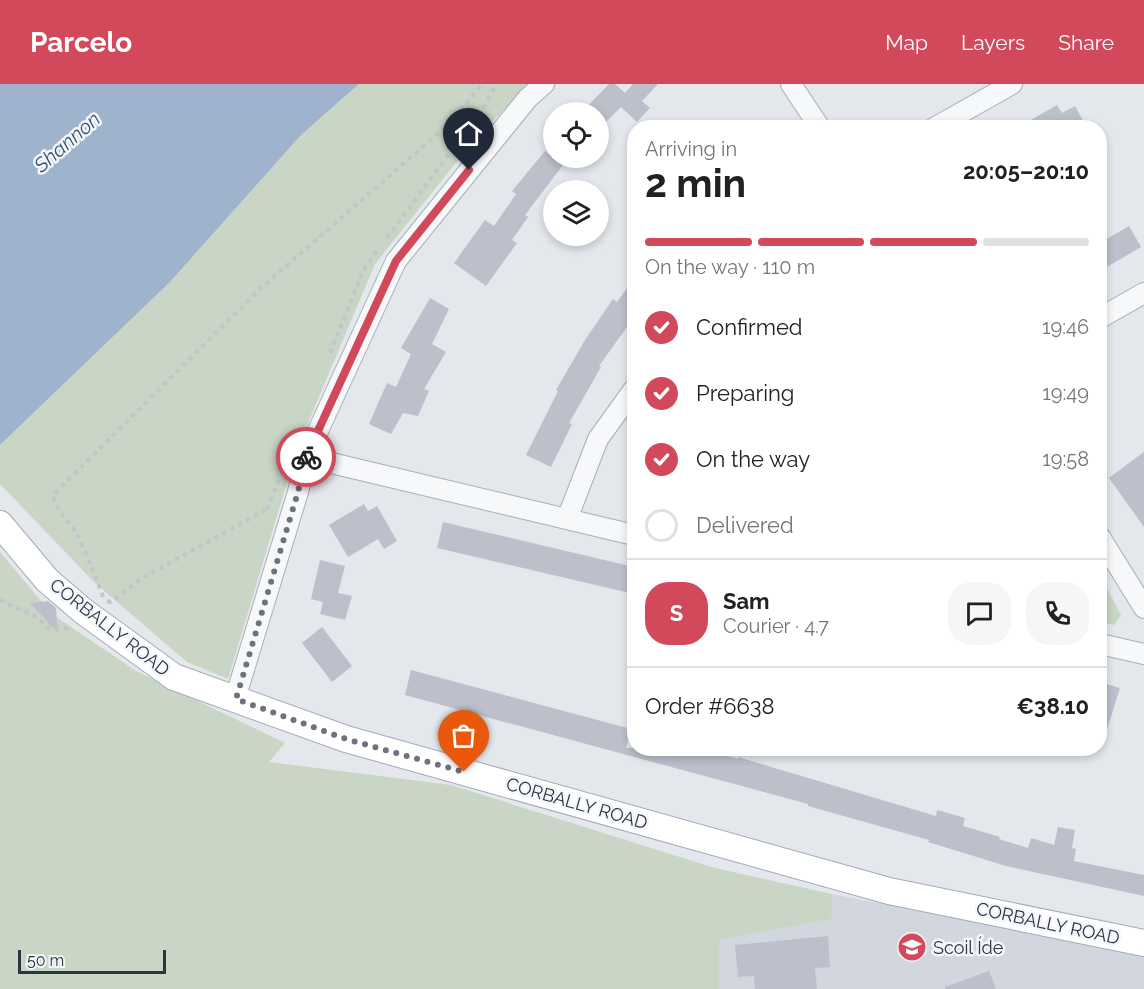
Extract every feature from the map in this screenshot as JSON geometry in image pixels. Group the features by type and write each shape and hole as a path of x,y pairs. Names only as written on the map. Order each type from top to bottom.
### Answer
{"main road":[{"name":"CORBALLY ROAD","path":"0,524 47,580 132,649 174,677 346,739 889,891 1144,943"}],"street":[{"path":"236,699 298,492 306,457 396,261 528,98 544,84"},
{"path":"791,84 815,120"},
{"path":"948,120 1012,84"},
{"path":"1107,314 1144,293"},
{"path":"567,519 598,439 627,399"},
{"path":"306,457 627,533"},
{"path":"1107,552 1144,608"},
{"path":"1107,646 1144,654"}],"path":[{"path":"298,492 139,580 111,602 104,600 94,571 73,529 59,512 53,495 261,288 450,123 482,84"},
{"path":"0,600 38,618 50,629"}],"shaded area":[{"name":"Scoil Íde","path":"832,894 1144,955 1144,989 719,989 719,940 830,919"}],"green space":[{"path":"359,84 530,84 475,139 375,264 297,449 228,679 187,662 94,582 0,484 0,445 170,282 301,135"},
{"path":"0,552 52,614 136,671 285,743 269,762 451,785 715,868 832,894 831,919 719,940 719,989 0,989"},
{"path":"1107,588 1121,615 1114,625 1107,624"}],"water":[{"name":"Shannon","path":"0,84 359,84 301,135 170,282 0,445"}],"building":[{"path":"609,84 615,84 625,93 633,84 658,84 642,101 650,108 639,120 635,120 621,107 609,119 609,102 592,102"},
{"path":"1057,105 1062,113 1075,106 1083,120 1031,120"},
{"path":"543,153 543,168 561,168 552,180 543,180 543,191 525,215 528,217 512,240 517,243 486,286 454,263 485,220 494,226 516,194 512,191"},
{"path":"1129,226 1141,247 1107,267 1107,239"},
{"path":"627,288 627,327 599,366 601,367 569,423 572,424 551,467 526,455 558,391 556,390 585,340 613,299 617,302"},
{"path":"430,298 449,309 432,344 446,352 424,389 429,391 418,416 403,413 391,434 369,424 387,383 396,387 411,354 401,348"},
{"path":"1144,452 1144,527 1109,478"},
{"path":"364,504 368,511 377,506 397,541 384,549 378,539 348,557 329,525"},
{"path":"443,522 627,565 627,592 437,548"},
{"path":"320,560 345,566 338,593 352,596 345,620 320,614 323,602 311,599"},
{"path":"48,601 56,608 58,633 30,603"},
{"path":"322,627 352,666 332,682 302,643"},
{"path":"411,670 627,728 627,755 405,695"},
{"path":"1107,684 1120,688 1107,729"},
{"path":"631,756 727,756 738,759 738,757 936,816 937,810 965,818 963,826 1028,848 1031,838 1054,845 1058,827 1075,830 1072,848 1076,849 1074,861 1144,875 1144,896 1006,866 928,842 929,840 808,806 808,804"},
{"path":"828,936 830,967 815,968 817,989 755,989 754,976 738,977 735,945"},
{"path":"989,971 996,989 945,989 945,987"}],"way so far":[{"path":"306,457 298,492 236,699 346,739 464,772"}],"place":[{"name":"Scoil Íde","path":"912,947"}],"route":[{"path":"306,457 396,261 469,170"}]}
